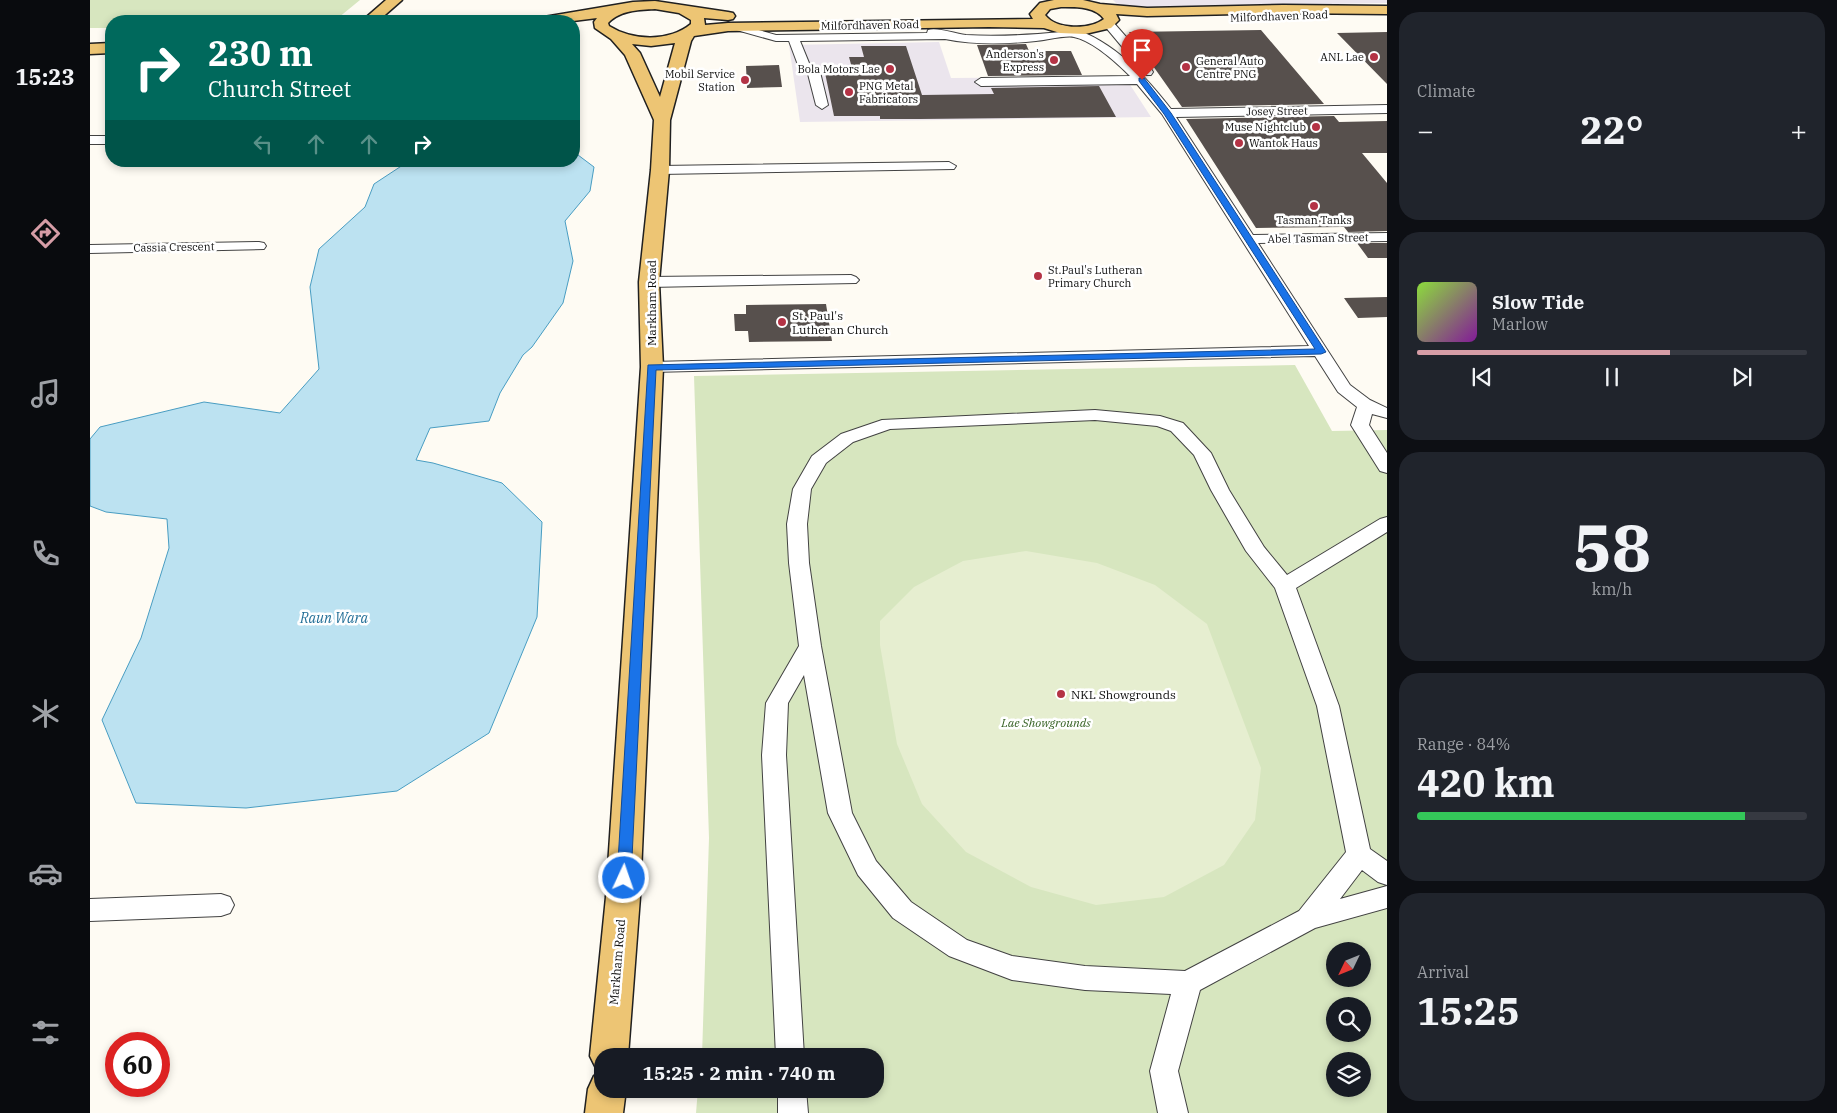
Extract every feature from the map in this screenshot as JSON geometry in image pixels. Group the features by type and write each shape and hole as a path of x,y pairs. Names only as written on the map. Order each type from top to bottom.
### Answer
{"main road":[{"path":"376,15 395,0"},
{"path":"396,15 398,7 403,0"},
{"name":"Milfordhaven Road","path":"614,12 634,4 682,6 749,16 987,14 1068,3 1147,12 1292,9 1387,10"},
{"path":"1046,5 1038,17 1054,26"},
{"path":"1093,5 1112,16 1110,24"},
{"path":"682,6 698,19 698,24 691,32"},
{"name":"Milfordhaven Road","path":"613,35 638,41 662,40 691,32 738,26 910,24 1054,26 1092,30 1110,24 1316,16 1387,10"},
{"path":"580,16 614,12"},
{"path":"613,35 602,28 601,22 605,16 614,12"},
{"path":"588,32 613,35"},
{"name":"Markham Road","path":"610,1048 623,897 652,368 649,282 660,170 662,120 683,41 691,32"},
{"name":"Markham Road","path":"613,35 632,53 662,120"},
{"path":"90,49 105,48"},
{"path":"604,1113 605,1098"}],"street":[{"path":"910,24 943,36"},
{"path":"1110,24 1145,67 1153,93"},
{"path":"738,26 776,38 943,36 961,38 1047,38 1076,33"},
{"path":"1054,26 1076,33 1107,49 1142,80 1167,113 1250,239 1344,388 1366,405 1387,413"},
{"path":"794,38 804,65 814,72 822,105"},
{"path":"981,82 1142,80"},
{"name":"Josey Street","path":"1167,113 1387,109"},
{"path":"90,140 105,140"},
{"path":"660,170 949,166"},
{"name":"Abel Tasman Street","path":"1250,239 1387,236"},
{"name":"Cassia Crescent","path":"90,249 259,246"},
{"path":"649,282 851,280"},
{"path":"652,368 1321,352"},
{"path":"1366,405 1360,425 1387,467"},
{"path":"1387,875 1359,854 1328,706 1285,586 1256,551 1220,490 1202,454 1177,427 1160,421 1095,415 888,424 847,438 819,460 802,488 797,524 799,563 810,646 840,813 867,868 902,910 958,948 1012,968 1085,978 1188,983 1308,919 1387,898"},
{"path":"1285,586 1387,523"},
{"path":"790,1048 774,747 777,703 810,646"},
{"path":"1308,919 1336,886 1359,854"},
{"path":"90,910 221,905"},
{"path":"1173,1113 1164,1071 1188,983"},
{"path":"792,1098 793,1113"}],"shaded area":[{"path":"1113,0 1387,0 1387,3 1121,8"},
{"path":"939,42 951,78 1125,77 1151,117 800,122 789,45"}],"green space":[{"path":"90,0 360,0 342,15 105,15 105,28 90,28"},
{"name":"Lae Showgrounds","path":"1295,365 1332,431 1387,430 1387,1113 696,1113 697,1098 884,1098 884,1048 702,1048 709,838 694,376"},
{"name":"NKL Showgrounds","path":"1026,551 1097,563 1155,585 1207,624 1261,768 1255,820 1224,865 1164,897 1096,905 1031,887 966,852 922,804 897,744 880,645 880,621 914,587 963,561"}],"water":[{"name":"Raun Wara","path":"580,156 594,167 590,191 565,221 573,261 563,303 532,347 523,355 500,393 489,421 430,428 416,460 502,483 542,522 537,617 489,733 397,791 246,808 136,803 102,720 141,638 169,548 167,519 106,512 90,506 90,439 100,427 204,402 280,413 319,369 310,287 319,249 365,207 374,184 400,167 580,167"}],"building":[{"path":"1261,30 1324,104 1182,107 1129,32"},
{"name":"ANL Lae","path":"1387,32 1387,84 1337,33"},
{"path":"1026,44 1029,51 1071,51 1082,75 988,76 977,45"},
{"path":"861,46 906,46 922,95 994,94 991,88 1099,86 1116,117 880,119 880,116 834,116 824,68 852,68 849,57 864,57"},
{"path":"779,65 782,87 747,88 746,66"},
{"path":"1334,116 1339,122 1387,121 1387,153 1362,153 1387,183 1387,231 1348,232 1344,227 1256,228 1186,119"},
{"path":"1357,243 1387,243 1387,258 1368,258"},
{"path":"1387,297 1387,317 1358,318 1344,298"},
{"name":"St. Paul's Lutheran Church","path":"826,304 832,341 749,342 748,331 735,331 734,314 746,314 746,305"}],"place":[{"name":"ANL Lae","path":"1374,57"},
{"name":"Anderson's Express","path":"1054,60"},
{"name":"General Auto Centre PNG","path":"1186,67"},
{"name":"Bola Motors Lae","path":"890,69"},
{"name":"Mobil Service Station","path":"745,80"},
{"name":"PNG Metal Fabricators","path":"849,92"},
{"name":"Muse Nightclub","path":"1316,127"},
{"name":"Wantok Haus","path":"1239,143"},
{"name":"Tasman Tanks","path":"1314,206"},
{"name":"St.Paul's Lutheran Primary Church","path":"1038,276"},
{"name":"St. Paul's Lutheran Church","path":"782,322"},
{"name":"NKL Showgrounds","path":"1061,694"}],"route":[{"path":"624,878 652,368 1321,352 1250,239 1167,113 1142,80"}]}
